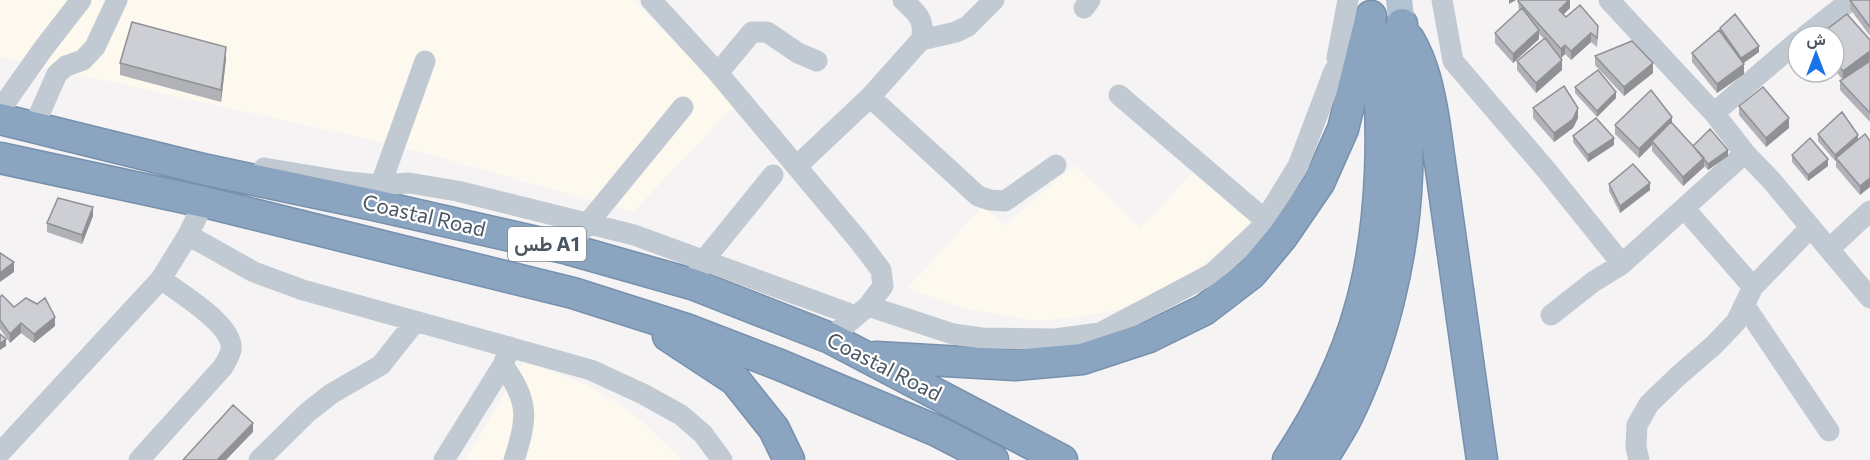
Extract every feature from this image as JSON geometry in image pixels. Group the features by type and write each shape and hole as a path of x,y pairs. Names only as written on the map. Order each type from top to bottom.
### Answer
{"highway":[{"path":"869,357 1015,365 1082,359 1149,337 1204,310 1251,273 1282,237 1319,183 1343,129 1363,5"},
{"path":"1302,457 1361,307 1378,207 1381,138 1378,67 1363,5"},
{"path":"1302,457 1345,420 1369,366 1388,303 1401,238 1407,175 1406,100 1400,12"},
{"path":"1400,12 1427,80 1482,460"},
{"name":"Coastal Road","path":"0,119 207,170 377,195 568,249 698,272 869,357 1062,460"},
{"name":"Coastal Road","path":"0,158 204,202 573,293 686,329 780,365 937,431 993,460"},
{"path":"573,293 663,334 735,380 774,429 789,460"}],"street":[{"path":"0,110 81,0"},
{"path":"34,126 57,74 66,66 83,60 95,47 117,0"},
{"path":"651,0 718,73 860,241 881,270 883,286 862,311 830,338"},
{"path":"797,166 870,97 921,40 924,28 917,12 903,0"},
{"path":"921,40 956,32 968,26 994,0"},
{"path":"1442,0 1453,61 1548,172 1622,264"},
{"path":"1609,0 1714,113 1745,153 1771,180 1870,298"},
{"path":"1820,24 1851,0"},
{"path":"377,195 409,183 457,191 634,235 698,272 953,334 982,338 1055,339 1100,333 1214,273 1257,231 1298,166 1334,71 1363,5 1348,6 1334,71"},
{"path":"718,73 752,32 767,32 798,53 817,61"},
{"path":"1714,113 1786,51"},
{"path":"377,195 425,61"},
{"path":"1119,95 1264,220"},
{"path":"870,97 978,196 1005,201 1056,165"},
{"path":"568,249 683,107"},
{"path":"1551,315 1593,282 1622,264 1745,153"},
{"path":"698,272 773,175"},
{"path":"5,450 160,279 188,235 204,202"},
{"path":"1684,208 1749,296 1829,431"},
{"path":"1828,249 1870,211"},
{"path":"1639,460 1636,447 1637,425 1649,404 1736,322 1749,296 1810,228"},
{"path":"188,235 254,272 303,290 415,322 507,356 591,370 681,415 703,434 722,460"},
{"path":"139,460 223,367 231,350 230,338 219,322 160,279"},
{"path":"259,460 308,412 331,394 381,365 415,322"},
{"path":"444,460 507,356"},
{"path":"507,356 524,402 522,435 514,460"}],"shaded area":[{"path":"0,0 633,0 737,103 633,212 399,146 0,57"},
{"path":"1075,165 1141,228 1197,168 1253,220 1199,269 1143,299 1113,311 1036,321 962,308 907,288 983,206 1005,225"},
{"path":"524,361 590,386 635,415 683,460 465,460"}],"building":[{"path":"1519,0 1569,0 1559,10 1566,17 1580,5 1598,26 1597,38 1591,33 1571,51 1565,45 1561,49"},
{"path":"1850,0 1870,0 1870,27"},
{"path":"1522,8 1539,30 1513,54 1495,33"},
{"path":"1735,14 1759,46 1741,58 1720,28"},
{"path":"1847,14 1870,40 1870,51 1846,69 1846,24 1834,24"},
{"path":"132,22 226,47 221,90 120,63"},
{"path":"1719,30 1744,64 1717,84 1692,53"},
{"path":"1545,38 1562,60 1536,83 1517,61"},
{"path":"1632,41 1653,63 1624,87 1595,56"},
{"path":"1870,61 1870,113 1843,84 1846,84 1846,77"},
{"path":"1598,70 1616,92 1597,111 1575,87"},
{"path":"1564,86 1578,108 1573,119 1554,133 1533,108"},
{"path":"1763,87 1789,118 1766,138 1739,106"},
{"path":"1651,90 1672,117 1639,149 1615,125"},
{"path":"1842,112 1858,135 1835,155 1818,134"},
{"path":"1596,118 1614,138 1588,155 1573,136"},
{"path":"1671,122 1704,158 1683,177 1652,141"},
{"path":"1710,129 1728,150 1708,164 1693,146"},
{"path":"1865,134 1870,141 1870,178 1860,186 1836,158"},
{"path":"1810,138 1828,159 1808,175 1792,155"},
{"path":"1633,164 1650,183 1620,206 1609,184"},
{"path":"58,198 93,207 82,235 47,223"},
{"path":"0,253 14,262 0,273"},
{"path":"2,295 14,307 26,298 37,304 45,298 55,317 34,334 21,323 10,334 0,320 0,297"},
{"path":"0,334 6,339 0,344"},
{"path":"233,405 253,423 217,460 183,460"}]}
